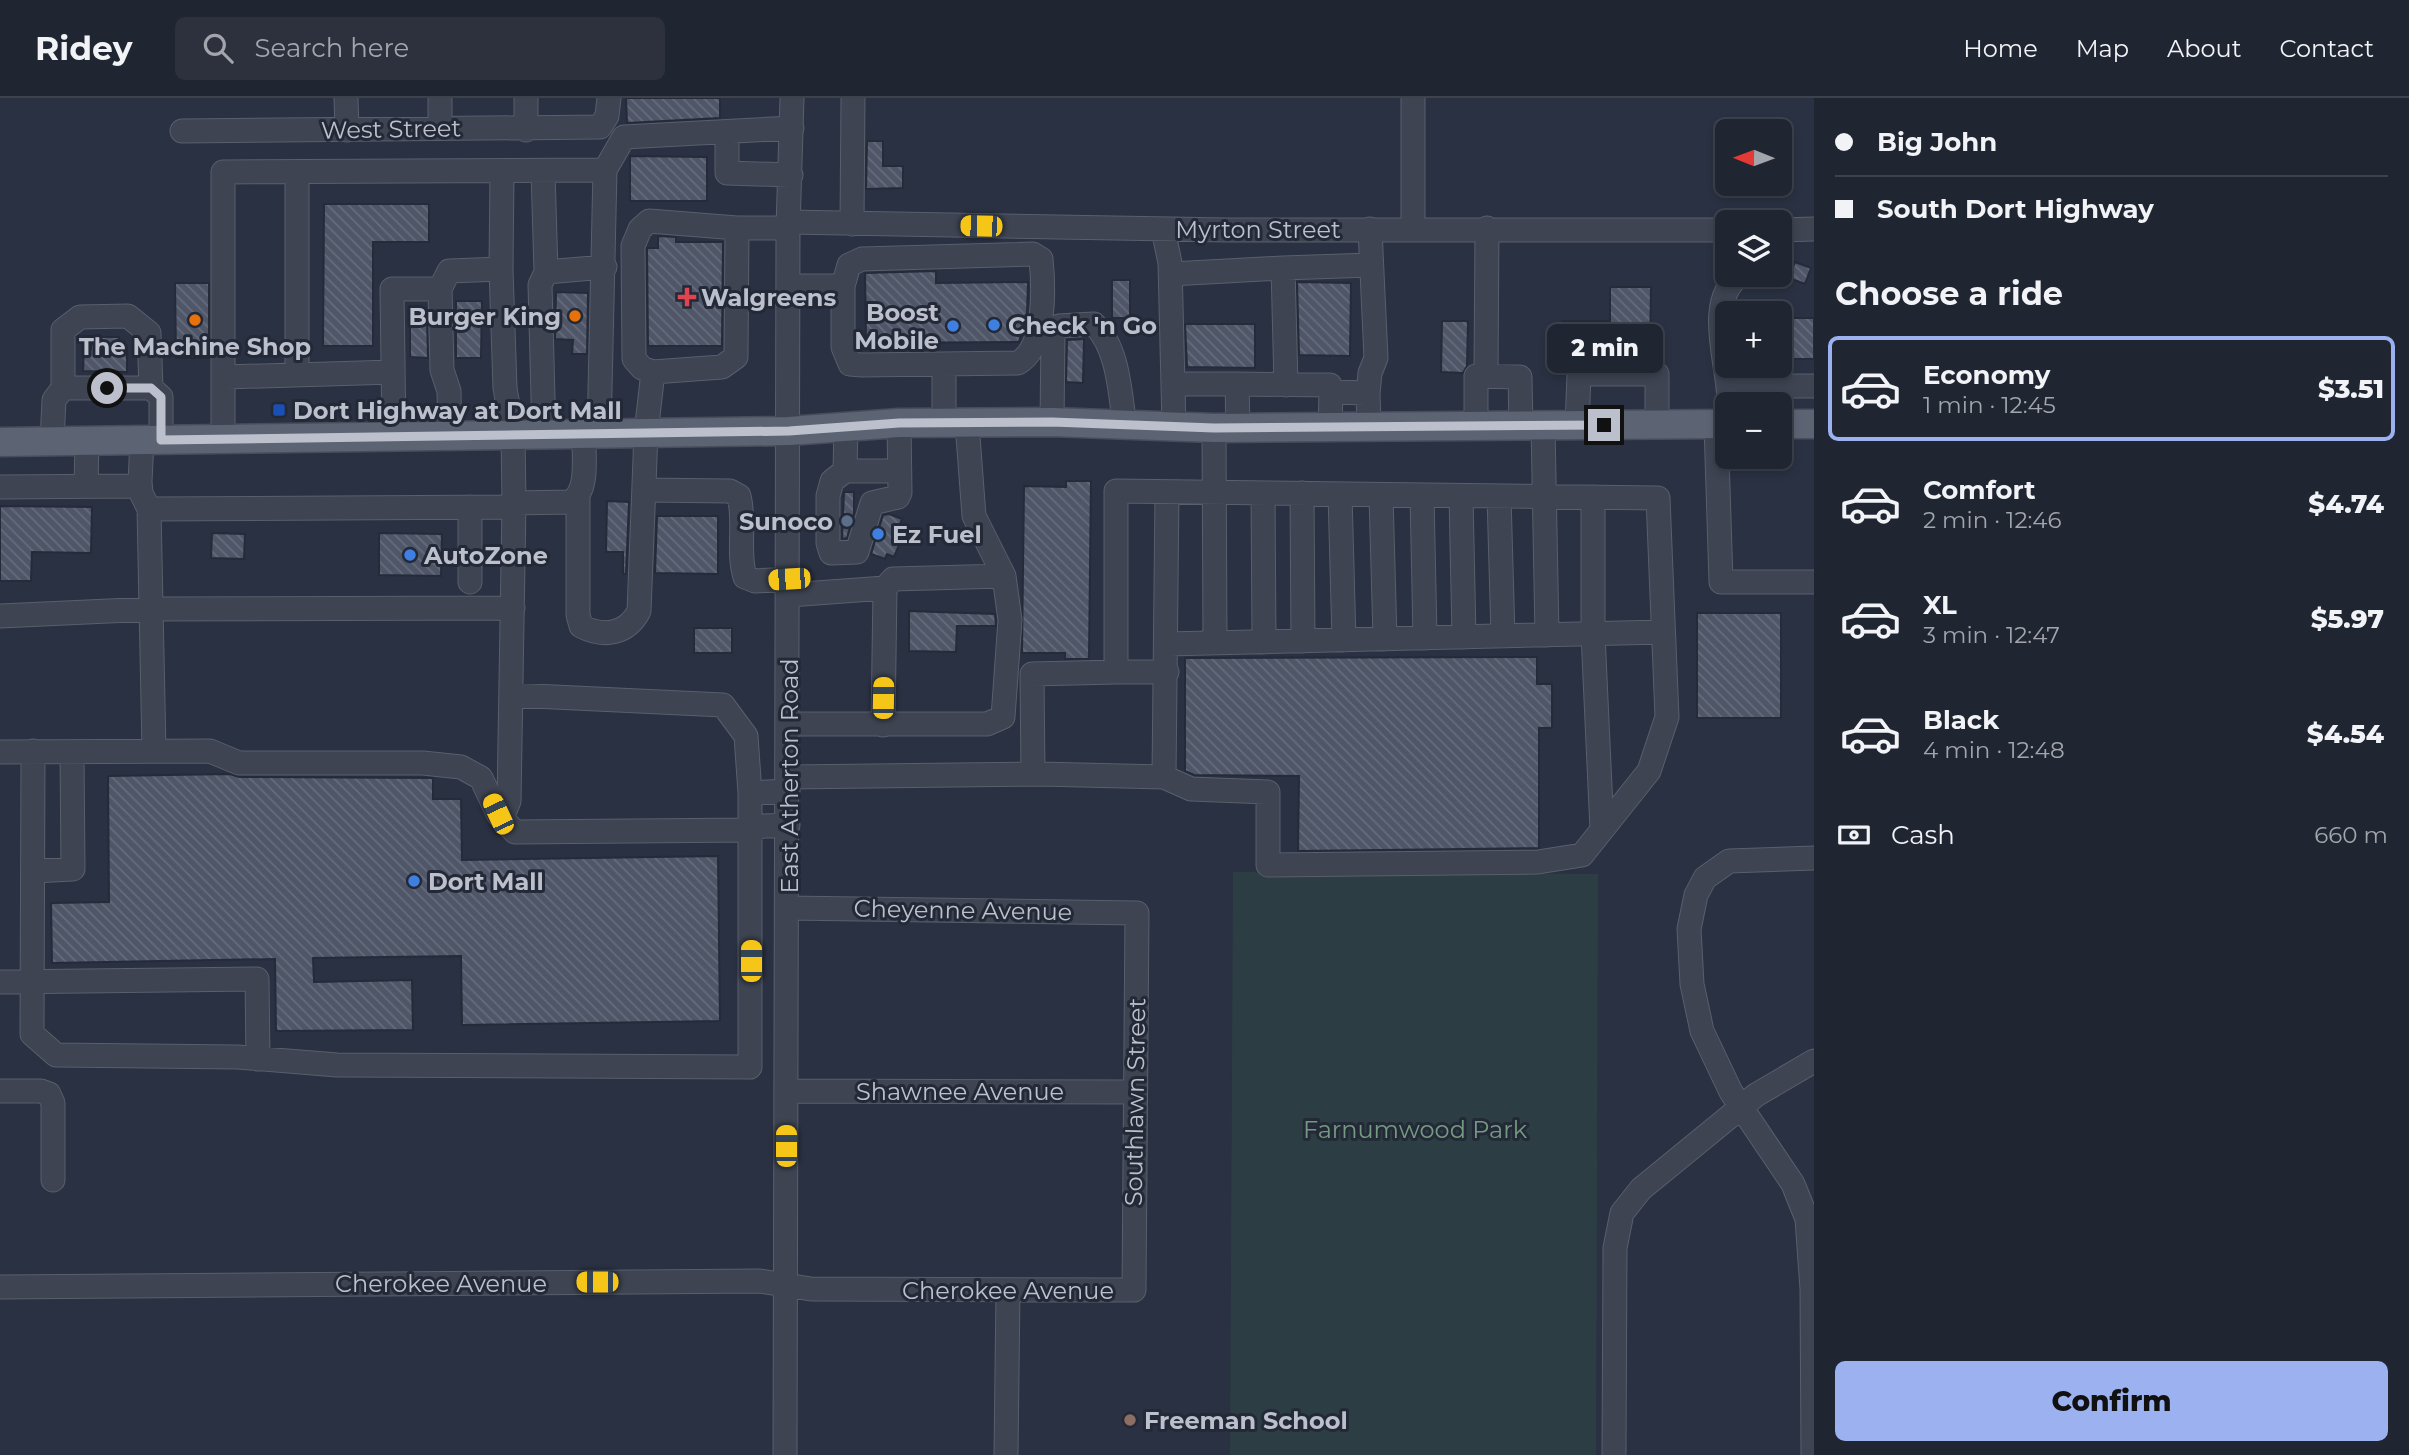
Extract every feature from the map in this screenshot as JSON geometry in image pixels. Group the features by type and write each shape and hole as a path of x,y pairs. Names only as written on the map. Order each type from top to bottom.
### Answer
{"main road":[{"path":"0,442 789,431 899,423 1052,422 1174,428 1657,425 1715,412"},
{"path":"1792,424 1814,424"}],"street":[{"path":"346,98 347,130"},
{"path":"440,98 440,128"},
{"path":"526,98 526,130"},
{"name":"West Street","path":"182,131 440,128 526,130 600,127 607,116 609,98"},
{"name":"East Atherton Road","path":"785,1455 789,225 792,98"},
{"path":"852,224 853,98"},
{"path":"1413,98 1413,229"},
{"path":"737,228 736,357 722,367 653,372 646,433 639,611 632,625 620,632 591,631 582,626 578,615 578,498 592,434 605,267 605,170 624,137 792,128"},
{"path":"727,132 727,173 791,175"},
{"path":"223,439 223,172 605,170"},
{"path":"543,171 545,272 540,285 544,435"},
{"path":"502,172 501,269 505,388 513,435 514,503 509,801 502,818"},
{"path":"297,173 297,375"},
{"name":"Myrton Street","path":"653,372 642,368 634,359 633,246 640,229 649,221 737,228 852,224 1227,230 1715,230"},
{"path":"1486,376 1487,228"},
{"path":"1163,229 1171,274 1174,428"},
{"path":"1369,426 1370,373 1376,358 1370,229"},
{"path":"1792,230 1814,229"},
{"path":"1227,230 1230,271"},
{"path":"789,286 846,276 862,259 1032,254 1041,259 1044,288 1036,343 1017,363 850,364 844,347 846,276"},
{"path":"1171,274 1371,265"},
{"path":"545,272 605,267"},
{"path":"1283,268 1286,385"},
{"path":"450,436 449,391 442,370 440,289 449,271 501,269"},
{"path":"1724,392 1722,301 1729,287"},
{"path":"394,437 392,289 440,289"},
{"path":"52,441 54,400 63,388 63,330 80,317 128,316 149,334 151,388"},
{"path":"1052,422 1053,334 1059,326 1094,324 1102,331 1111,352 1125,427"},
{"path":"788,724 987,724 1003,717 1010,620 1004,576 974,516 944,364"},
{"path":"225,377 393,372"},
{"path":"1577,426 1579,374 1657,374 1657,425"},
{"path":"1476,426 1476,376 1520,377 1545,497 1547,635"},
{"path":"1174,384 1330,385 1330,427"},
{"path":"1215,642 1216,492 1226,428 1237,384"},
{"path":"1792,392 1814,386"},
{"path":"63,388 151,388 161,397 140,481 141,493 149,509 154,751"},
{"path":"1331,392 1368,393"},
{"path":"899,423 900,492 894,500 876,500 872,503 859,550 855,553 831,553 828,544 828,496 832,481 845,471 899,471"},
{"path":"845,471 846,425"},
{"path":"86,486 87,441"},
{"path":"1724,469 1721,582 1814,582"},
{"path":"0,487 132,486 140,481"},
{"path":"644,490 730,491 739,496 742,508 741,564 745,577 789,587 885,588"},
{"path":"750,793 788,784 1033,774 1164,777 1191,789 1268,792 1268,865 1538,862 1583,855 1649,771 1667,717 1658,498 1116,491 1116,672"},
{"path":"1164,777 1167,492"},
{"path":"1263,493 1264,642"},
{"path":"1302,494 1303,641"},
{"path":"1340,494 1343,640"},
{"path":"1381,495 1385,639"},
{"path":"1422,495 1425,638"},
{"path":"789,497 828,496"},
{"path":"1461,496 1464,637"},
{"path":"1499,496 1503,636"},
{"path":"1592,497 1593,634 1602,830"},
{"path":"149,509 503,508 514,503 570,502 578,498"},
{"path":"470,508 470,582"},
{"path":"789,544 828,544"},
{"path":"883,725 885,588 893,579 1004,576"},
{"path":"0,616 152,609 513,608"},
{"path":"1167,645 1663,632"},
{"path":"1033,774 1032,674 1167,672"},
{"path":"512,695 723,705 746,736 751,830 750,1068"},
{"path":"33,751 32,1034 56,1055 258,1059 337,1065 787,1066"},
{"path":"0,752 210,751 239,764 423,763 461,767 481,778 502,818 515,832 751,830 788,825"},
{"path":"33,871 72,869 72,752"},
{"path":"1812,1455 1812,1289 1807,1219 1793,1184 1731,1091 1702,1031 1692,984 1689,929 1696,895 1705,878 1728,861 1814,858"},
{"name":"Cheyenne Avenue","path":"788,908 1137,913"},
{"name":"Southlawn Street","path":"1134,1290 1137,913"},
{"path":"0,982 257,979 258,1059"},
{"path":"1614,1455 1615,1248 1622,1213 1641,1189 1742,1107 1814,1061"},
{"path":"0,1091 41,1091 49,1094 53,1103 53,1180"},
{"name":"Shawnee Avenue","path":"786,1091 1134,1092"},
{"name":"Cherokee Avenue","path":"0,1287 760,1281 811,1289 1134,1290"},
{"path":"1006,1455 1007,1290"}],"green space":[{"name":"Farnumwood Park","path":"1233,872 1598,874 1596,1455 1230,1455"}],"building":[{"path":"626,98 720,98 720,118 627,123"},
{"path":"867,141 883,141 883,166 903,166 903,188 866,189"},
{"path":"630,156 707,157 707,201 630,201"},
{"path":"324,204 429,204 429,242 373,242 373,346 323,346"},
{"name":"Walgreens","path":"658,236 676,237 676,242 723,242 722,346 648,346 647,248 658,248"},
{"path":"1795,262 1811,268 1805,284 1792,279"},
{"path":"936,271 936,283 1028,282 1027,314 1019,342 866,343 865,273"},
{"path":"1112,280 1130,280 1130,318 1112,318"},
{"path":"1297,282 1351,283 1350,356 1299,355"},
{"name":"The Machine Shop","path":"175,283 209,283 209,358 176,358"},
{"path":"1610,287 1651,287 1650,356 1619,355 1619,346 1562,345 1562,321 1610,321"},
{"name":"Burger King","path":"556,292 588,293 587,354 572,354 573,340 555,339"},
{"path":"456,301 482,301 481,358 456,358"},
{"path":"410,317 427,317 428,358 410,357"},
{"path":"1792,318 1814,318 1814,359 1792,359"},
{"path":"1442,321 1468,321 1467,366 1463,373 1441,372"},
{"path":"1185,324 1255,324 1255,368 1187,367"},
{"path":"92,337 119,337 119,348 127,348 127,372 83,371 84,349 91,349"},
{"path":"1084,339 1083,383 1066,382 1067,340"},
{"path":"1066,481 1091,481 1089,659 1065,659 1065,653 1022,653 1024,486 1066,487"},
{"path":"844,492 854,492 854,513 847,538 842,539"},
{"path":"607,501 629,502 626,574 623,574 623,552 606,552"},
{"path":"0,506 92,507 91,553 32,552 31,581 0,581"},
{"path":"889,514 902,519 896,535 902,538 894,557 887,554 885,559 871,554 883,515"},
{"path":"657,516 718,516 718,574 655,573"},
{"path":"212,533 245,534 244,559 211,558"},
{"name":"AutoZone","path":"379,533 442,534 441,576 379,575"},
{"path":"909,611 995,614 996,626 957,626 956,652 909,651"},
{"path":"1697,613 1781,613 1781,718 1697,718"},
{"path":"694,628 732,628 732,653 694,653"},
{"path":"1537,657 1537,684 1552,684 1552,728 1539,728 1539,848 1298,851 1299,776 1194,775 1185,771 1185,658"},
{"name":"Dort Mall","path":"230,774 239,777 433,778 433,799 461,799 462,860 718,856 720,1021 462,1025 461,956 313,958 314,982 412,980 413,1030 276,1031 275,959 52,963 51,903 109,902 108,776"}],"place":[{"name":"Walgreens","path":"687,297"},
{"name":"Burger King","path":"575,316"},
{"name":"The Machine Shop","path":"195,320"},
{"name":"Check 'n Go","path":"994,325"},
{"name":"Boost Mobile","path":"953,326"},
{"name":"Dort Highway at Dort Mall","path":"279,410"},
{"name":"Sunoco","path":"847,521"},
{"name":"Ez Fuel","path":"878,534"},
{"name":"AutoZone","path":"410,555"},
{"name":"Dort Mall","path":"414,881"},
{"name":"Freeman School","path":"1130,1420"}],"route":[{"path":"107,388 151,388 161,397 161,440 789,431 899,423 1052,422 1125,427 1214,428 1604,425"}]}
